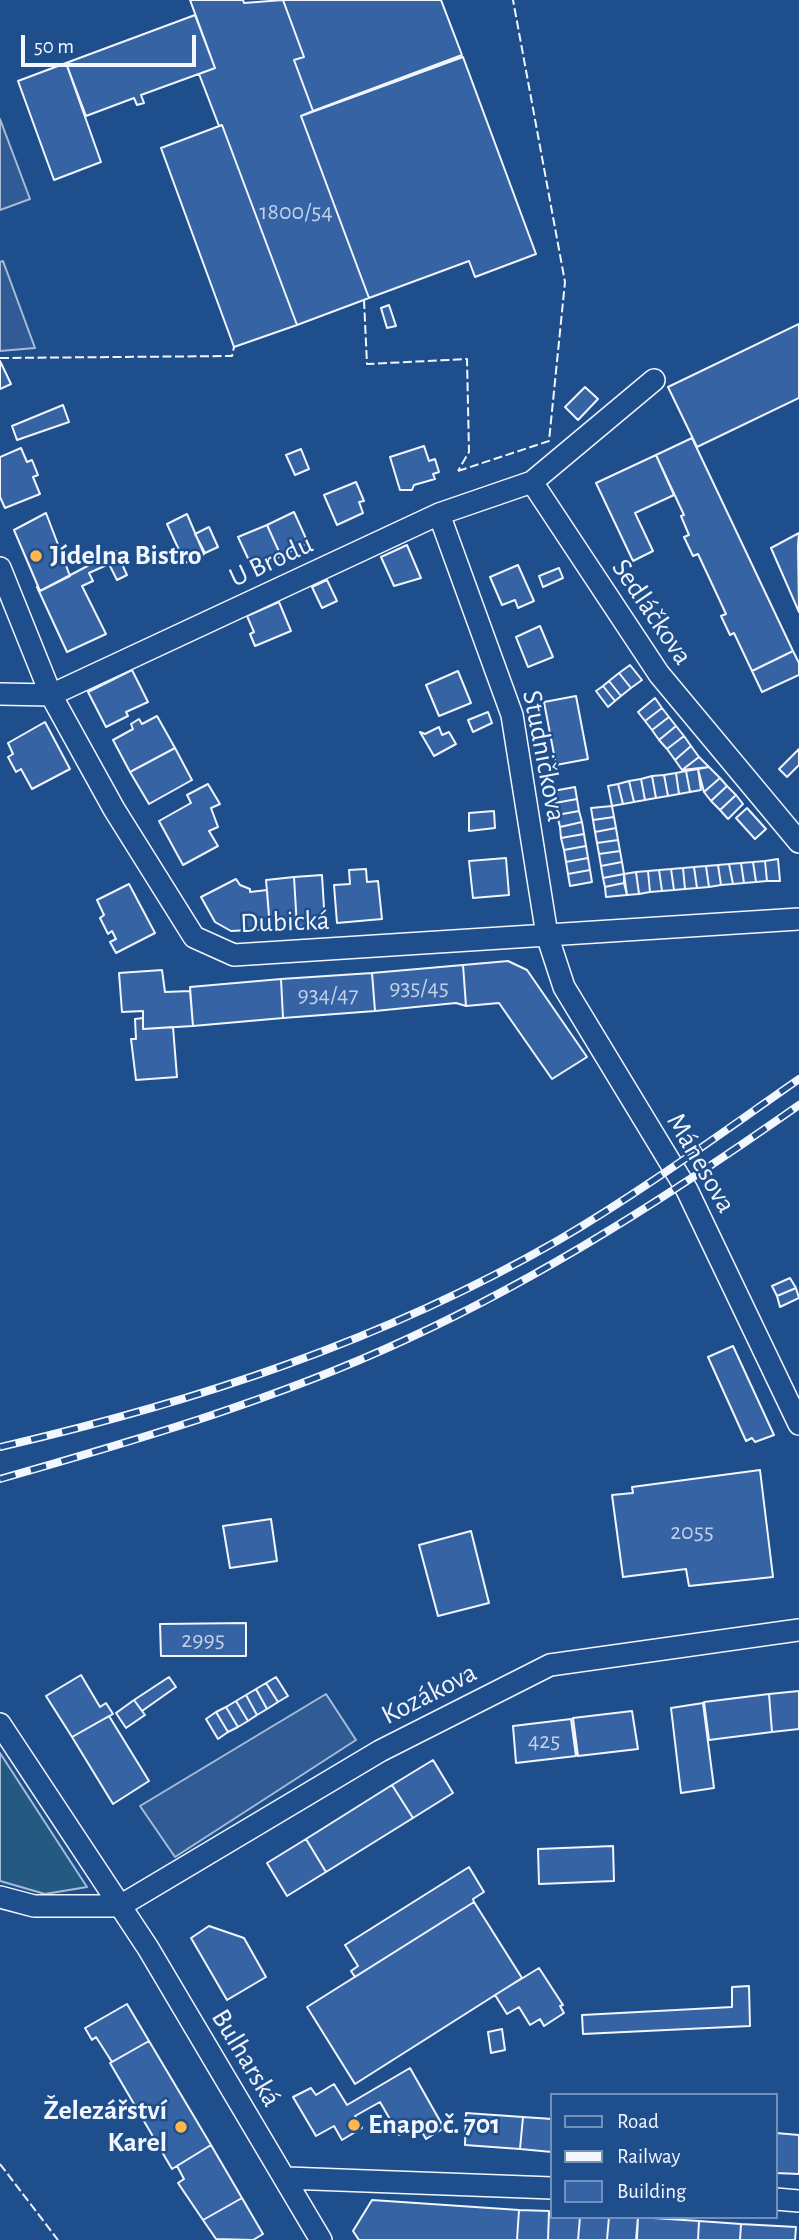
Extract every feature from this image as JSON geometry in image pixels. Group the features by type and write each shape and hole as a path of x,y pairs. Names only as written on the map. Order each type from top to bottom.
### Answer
{"street":[{"path":"439,514 532,482 654,380"},
{"name":"Sedláčkova","path":"532,482 659,674 799,842"},
{"name":"U Brodu","path":"51,695 439,514"},
{"name":"Studničkova","path":"439,514 512,715 547,935"},
{"name":"Dubická","path":"0,568 51,695 114,808 194,937 234,955 799,919"},
{"path":"0,694 51,695"},
{"name":"Mánesova","path":"547,935 564,988 687,1190 799,1424"},
{"name":"Kozákova","path":"120,1906 380,1751 550,1665 799,1630"},
{"name":"Bulharská","path":"0,1724 120,1906 287,2178 321,2240"},
{"path":"0,1897 34,1906 120,1906"},
{"path":"287,2178 550,2188"},
{"path":"778,2199 799,2200"}],"shaded area":[{"path":"0,119 30,199 0,210"},
{"path":"3,261 35,348 0,351 0,262"},
{"path":"326,1694 356,1740 175,1857 140,1806"},
{"path":"0,1753 87,1887 45,1894 0,1881"}],"building":[{"path":"190,0 243,0 244,3 283,0 304,57 294,60 313,111 301,116 369,298 297,325 222,125 219,126 199,74 215,68"},
{"path":"283,0 441,0 462,55 313,111 294,60 304,57"},
{"path":"195,15 215,68 141,95 144,103 137,105 134,98 86,116 66,63"},
{"path":"463,57 536,254 475,277 469,261 369,298 301,116"},
{"path":"66,63 101,162 54,180 18,81"},
{"path":"222,125 297,325 234,347 161,148"},
{"path":"389,305 396,326 387,328 381,308"},
{"path":"799,324 799,398 697,447 668,387"},
{"path":"0,361 11,384 0,389"},
{"path":"585,387 598,399 578,420 565,407"},
{"path":"63,405 69,422 17,440 12,426"},
{"path":"692,438 793,651 752,671 734,633 730,635 721,616 726,614 698,554 693,556 684,537 689,535 681,516 684,515 656,455"},
{"path":"424,446 429,461 435,459 439,472 433,474 435,479 414,485 412,490 400,490 390,457"},
{"path":"21,448 27,462 32,460 38,475 33,477 40,494 5,508 0,497 0,457"},
{"path":"301,449 309,469 295,475 286,455"},
{"path":"656,455 674,495 635,513 653,551 633,561 596,483"},
{"path":"356,482 364,501 359,502 363,513 337,525 324,495"},
{"path":"294,512 308,543 281,556 267,525"},
{"path":"46,513 70,576 40,591 14,530"},
{"path":"187,514 204,554 185,563 167,524"},
{"path":"267,525 281,556 253,569 238,537"},
{"path":"209,527 218,547 205,553 195,534"},
{"path":"799,533 798,546 799,612 771,548"},
{"path":"407,545 421,578 394,586 381,557"},
{"path":"116,551 127,575 117,580 109,564 89,573 93,581 82,586 106,634 67,652 37,587 40,591"},
{"path":"518,565 534,601 518,608 515,600 502,605 490,577"},
{"path":"559,568 563,578 543,587 539,576"},
{"path":"327,580 337,601 322,608 312,587"},
{"path":"279,602 291,631 255,646 250,634 254,632 247,616"},
{"path":"540,626 553,657 528,667 516,637"},
{"path":"793,651 799,663 799,675 762,692 752,671"},
{"path":"630,665 642,680 631,688 619,673"},
{"path":"132,670 148,702 126,712 128,716 106,727 88,692"},
{"path":"458,671 471,703 439,716 426,685"},
{"path":"619,673 631,688 621,696 609,681"},
{"path":"609,681 621,696 615,701 603,686"},
{"path":"603,686 615,701 608,707 596,691"},
{"path":"576,696 588,759 556,765 544,702"},
{"path":"655,698 662,708 645,721 638,712"},
{"path":"662,708 669,717 652,730 645,721"},
{"path":"488,712 492,723 473,732 468,720"},
{"path":"157,716 175,748 130,772 113,740 133,729 131,724 139,719 142,724"},
{"path":"669,717 676,726 659,740 652,730"},
{"path":"45,722 70,769 32,789 21,769 16,772 8,757 13,754 8,743"},
{"path":"676,726 684,736 667,749 659,740"},
{"path":"439,727 442,735 449,732 456,744 434,756 420,732 425,734"},
{"path":"684,736 691,746 675,760 667,749"},
{"path":"691,746 699,757 682,770 675,760"},
{"path":"175,748 192,780 149,804 130,772"},
{"path":"799,749 799,765 787,777 779,769"},
{"path":"699,757 709,767 682,770"},
{"path":"709,767 720,778 704,792 698,769"},
{"path":"698,769 701,790 690,792 686,771"},
{"path":"686,771 690,792 679,794 676,773"},
{"path":"676,773 679,794 668,796 664,775"},
{"path":"664,775 668,796 656,798 652,776"},
{"path":"652,776 656,798 645,800 641,779"},
{"path":"720,778 727,786 711,801 704,792"},
{"path":"641,779 645,800 634,802 629,781"},
{"path":"629,781 634,802 623,804 618,784"},
{"path":"208,784 220,804 211,808 218,827 209,831 218,846 183,865 159,821 191,803 187,795"},
{"path":"618,784 623,804 612,806 608,786"},
{"path":"727,786 736,795 720,810 711,801"},
{"path":"575,787 577,799 555,803 553,791"},
{"path":"736,795 743,804 728,819 720,810"},
{"path":"577,799 579,811 557,815 555,803"},
{"path":"612,806 614,817 593,820 591,808"},
{"path":"747,808 766,829 755,839 736,818"},
{"path":"494,811 495,828 469,831 469,813"},
{"path":"579,811 582,822 560,827 557,815"},
{"path":"614,817 616,828 595,832 593,820"},
{"path":"582,822 584,834 561,838 560,827"},
{"path":"616,828 618,840 597,843 595,832"},
{"path":"584,834 586,846 564,850 561,838"},
{"path":"618,840 620,851 599,854 597,843"},
{"path":"586,846 588,858 566,862 564,850"},
{"path":"620,851 622,862 601,866 599,854"},
{"path":"506,858 509,895 473,898 469,861"},
{"path":"588,858 590,870 568,874 566,862"},
{"path":"778,859 780,881 767,881 765,861"},
{"path":"765,861 767,881 756,882 753,862"},
{"path":"622,862 624,874 603,878 601,866"},
{"path":"753,862 756,882 744,883 741,863"},
{"path":"741,863 744,883 733,884 729,864"},
{"path":"729,864 733,884 721,885 718,865"},
{"path":"718,865 721,885 709,887 706,866"},
{"path":"706,866 709,887 697,888 694,867"},
{"path":"694,867 697,888 685,889 683,868"},
{"path":"683,868 685,889 674,890 671,869"},
{"path":"366,869 367,882 378,881 382,919 337,923 334,885 350,884 349,870"},
{"path":"671,869 674,890 662,891 659,870"},
{"path":"590,870 592,882 570,886 568,874"},
{"path":"659,870 662,891 650,892 648,871"},
{"path":"648,871 650,892 639,894 636,872"},
{"path":"636,872 639,894 627,895 624,874"},
{"path":"624,874 624,883 605,887 603,878"},
{"path":"322,875 325,924 297,927 294,877"},
{"path":"294,877 297,927 270,929 266,880"},
{"path":"236,879 240,885 250,889 250,892 267,890 270,929 231,931 215,922 201,897"},
{"path":"624,883 627,895 606,897 605,887"},
{"path":"129,884 155,933 116,953 110,942 116,939 112,931 108,934 100,918 104,915 97,900"},
{"path":"508,961 527,970 587,1057 552,1079 499,1003 466,1006 463,965"},
{"path":"463,965 466,1006 456,1003 375,1011 372,973"},
{"path":"162,970 165,992 190,991 193,1026 143,1029 143,1011 122,1012 119,973"},
{"path":"372,973 375,1011 283,1018 281,979"},
{"path":"281,979 283,1018 193,1026 190,987"},
{"path":"143,1018 143,1029 173,1027 177,1077 136,1080 131,1039 136,1039 135,1019"},
{"path":"790,1278 796,1288 777,1296 772,1286"},
{"path":"796,1288 799,1298 780,1307 777,1296"},
{"path":"733,1346 774,1435 755,1442 752,1438 746,1441 708,1357"},
{"path":"760,1470 773,1577 689,1586 686,1569 623,1577 612,1495 633,1493 632,1487"},
{"path":"271,1519 277,1561 230,1568 223,1526"},
{"path":"471,1531 489,1603 438,1616 419,1545"},
{"path":"246,1623 246,1656 161,1656 160,1624"},
{"path":"81,1675 100,1707 106,1703 113,1714 72,1737 46,1696"},
{"path":"169,1677 176,1687 142,1711 134,1700"},
{"path":"276,1677 288,1696 278,1702 266,1683"},
{"path":"266,1683 278,1702 267,1709 256,1689"},
{"path":"256,1689 267,1709 257,1715 246,1695"},
{"path":"799,1691 799,1729 772,1732 769,1694"},
{"path":"769,1694 772,1732 709,1740 704,1702"},
{"path":"246,1695 257,1715 248,1721 236,1701"},
{"path":"134,1700 145,1715 126,1728 116,1713"},
{"path":"236,1701 248,1721 238,1727 226,1707"},
{"path":"703,1703 714,1788 681,1793 671,1708"},
{"path":"226,1707 238,1727 228,1732 216,1712"},
{"path":"632,1711 638,1749 578,1756 573,1718"},
{"path":"216,1712 228,1732 218,1739 206,1719"},
{"path":"109,1716 149,1781 113,1804 72,1737"},
{"path":"571,1719 576,1756 516,1763 513,1726"},
{"path":"433,1760 453,1793 413,1818 392,1785"},
{"path":"392,1785 413,1818 326,1872 306,1839"},
{"path":"306,1839 326,1872 287,1896 267,1863"},
{"path":"613,1846 614,1881 539,1884 538,1849"},
{"path":"469,1867 484,1892 473,1899 474,1902 355,1977 351,1971 358,1966 345,1945"},
{"path":"474,1902 522,1978 355,2084 307,2007"},
{"path":"209,1926 244,1938 266,1977 227,2000 191,1938"},
{"path":"539,1968 563,2005 560,2006 564,2013 544,2026 540,2019 530,2025 519,2007 507,2014 495,1995"},
{"path":"749,1986 750,2026 583,2034 582,2015 732,2007 732,1987"},
{"path":"127,2004 149,2041 112,2062 96,2037 92,2040 85,2028"},
{"path":"502,2029 505,2050 491,2053 488,2032"},
{"path":"149,2041 211,2145 172,2169 110,2063"},
{"path":"410,2068 444,2128 426,2139 418,2125 399,2135 380,2102 355,2116 362,2128 342,2140 334,2126 316,2136 293,2097 311,2088 316,2095 334,2084 347,2105"},
{"path":"466,2113 523,2117 520,2149 465,2145"},
{"path":"523,2117 550,2119 550,2152 520,2149"},
{"path":"778,2133 799,2135 799,2174 778,2173"},
{"path":"211,2145 242,2198 203,2220 178,2183 184,2179 177,2166"},
{"path":"242,2198 263,2234 253,2240 216,2239 203,2220"},
{"path":"372,2200 519,2210 517,2240 359,2240 353,2231"},
{"path":"519,2210 549,2211 548,2240 517,2240"},
{"path":"549,2211 550,2219 580,2219 578,2240 548,2240"},
{"path":"580,2219 609,2219 607,2240 578,2240"},
{"path":"609,2219 638,2219 636,2240 607,2240"},
{"path":"638,2219 699,2221 698,2240 637,2240"},
{"path":"699,2221 741,2224 740,2240 698,2240"},
{"path":"741,2224 796,2227 795,2240 740,2240"}],"railway":[{"path":"0,1447 145,1410 216,1388 286,1365 424,1309 491,1277 619,1203 799,1079"},
{"path":"0,1479 154,1434 256,1400 356,1362 405,1340 508,1289 607,1232 799,1105"}],"fence":[{"path":"458,471 549,441 565,282 513,0"},
{"path":"364,300 367,364 467,359 469,452 458,471"},
{"path":"0,358 232,356 234,347"},
{"path":"0,2164 58,2240"}],"place":[{"name":"Jídelna Bistro","path":"36,556"},
{"name":"Enapo č. 701","path":"354,2125"},
{"name":"Železářství Karel","path":"181,2127"}]}
